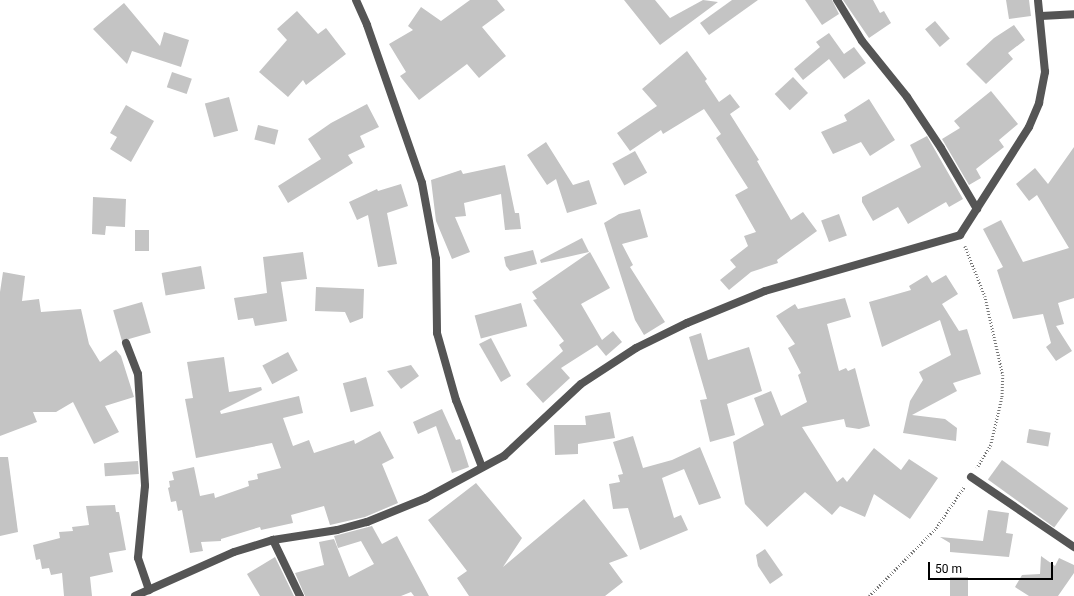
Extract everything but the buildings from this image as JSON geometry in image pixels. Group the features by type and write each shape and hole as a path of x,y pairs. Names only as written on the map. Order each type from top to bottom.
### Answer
{"street":[{"path":"356,0 368,25 422,183 436,259 437,333 456,400 482,467"},
{"path":"837,0 862,40 907,97 941,148 977,209"},
{"path":"135,596 205,563 273,540 337,530 395,513 504,456 581,384 636,348 687,323 766,291 960,235 1029,127 1039,103 1045,72 1041,16 1038,0"},
{"path":"1041,16 1074,14"},
{"path":"126,343 139,381 145,486 138,558 149,590"},
{"path":"971,477 1074,547"},
{"path":"273,540 300,596"}],"path":[{"path":"869,596 936,528 991,445 1002,398 1003,375 985,296 960,235"}]}
